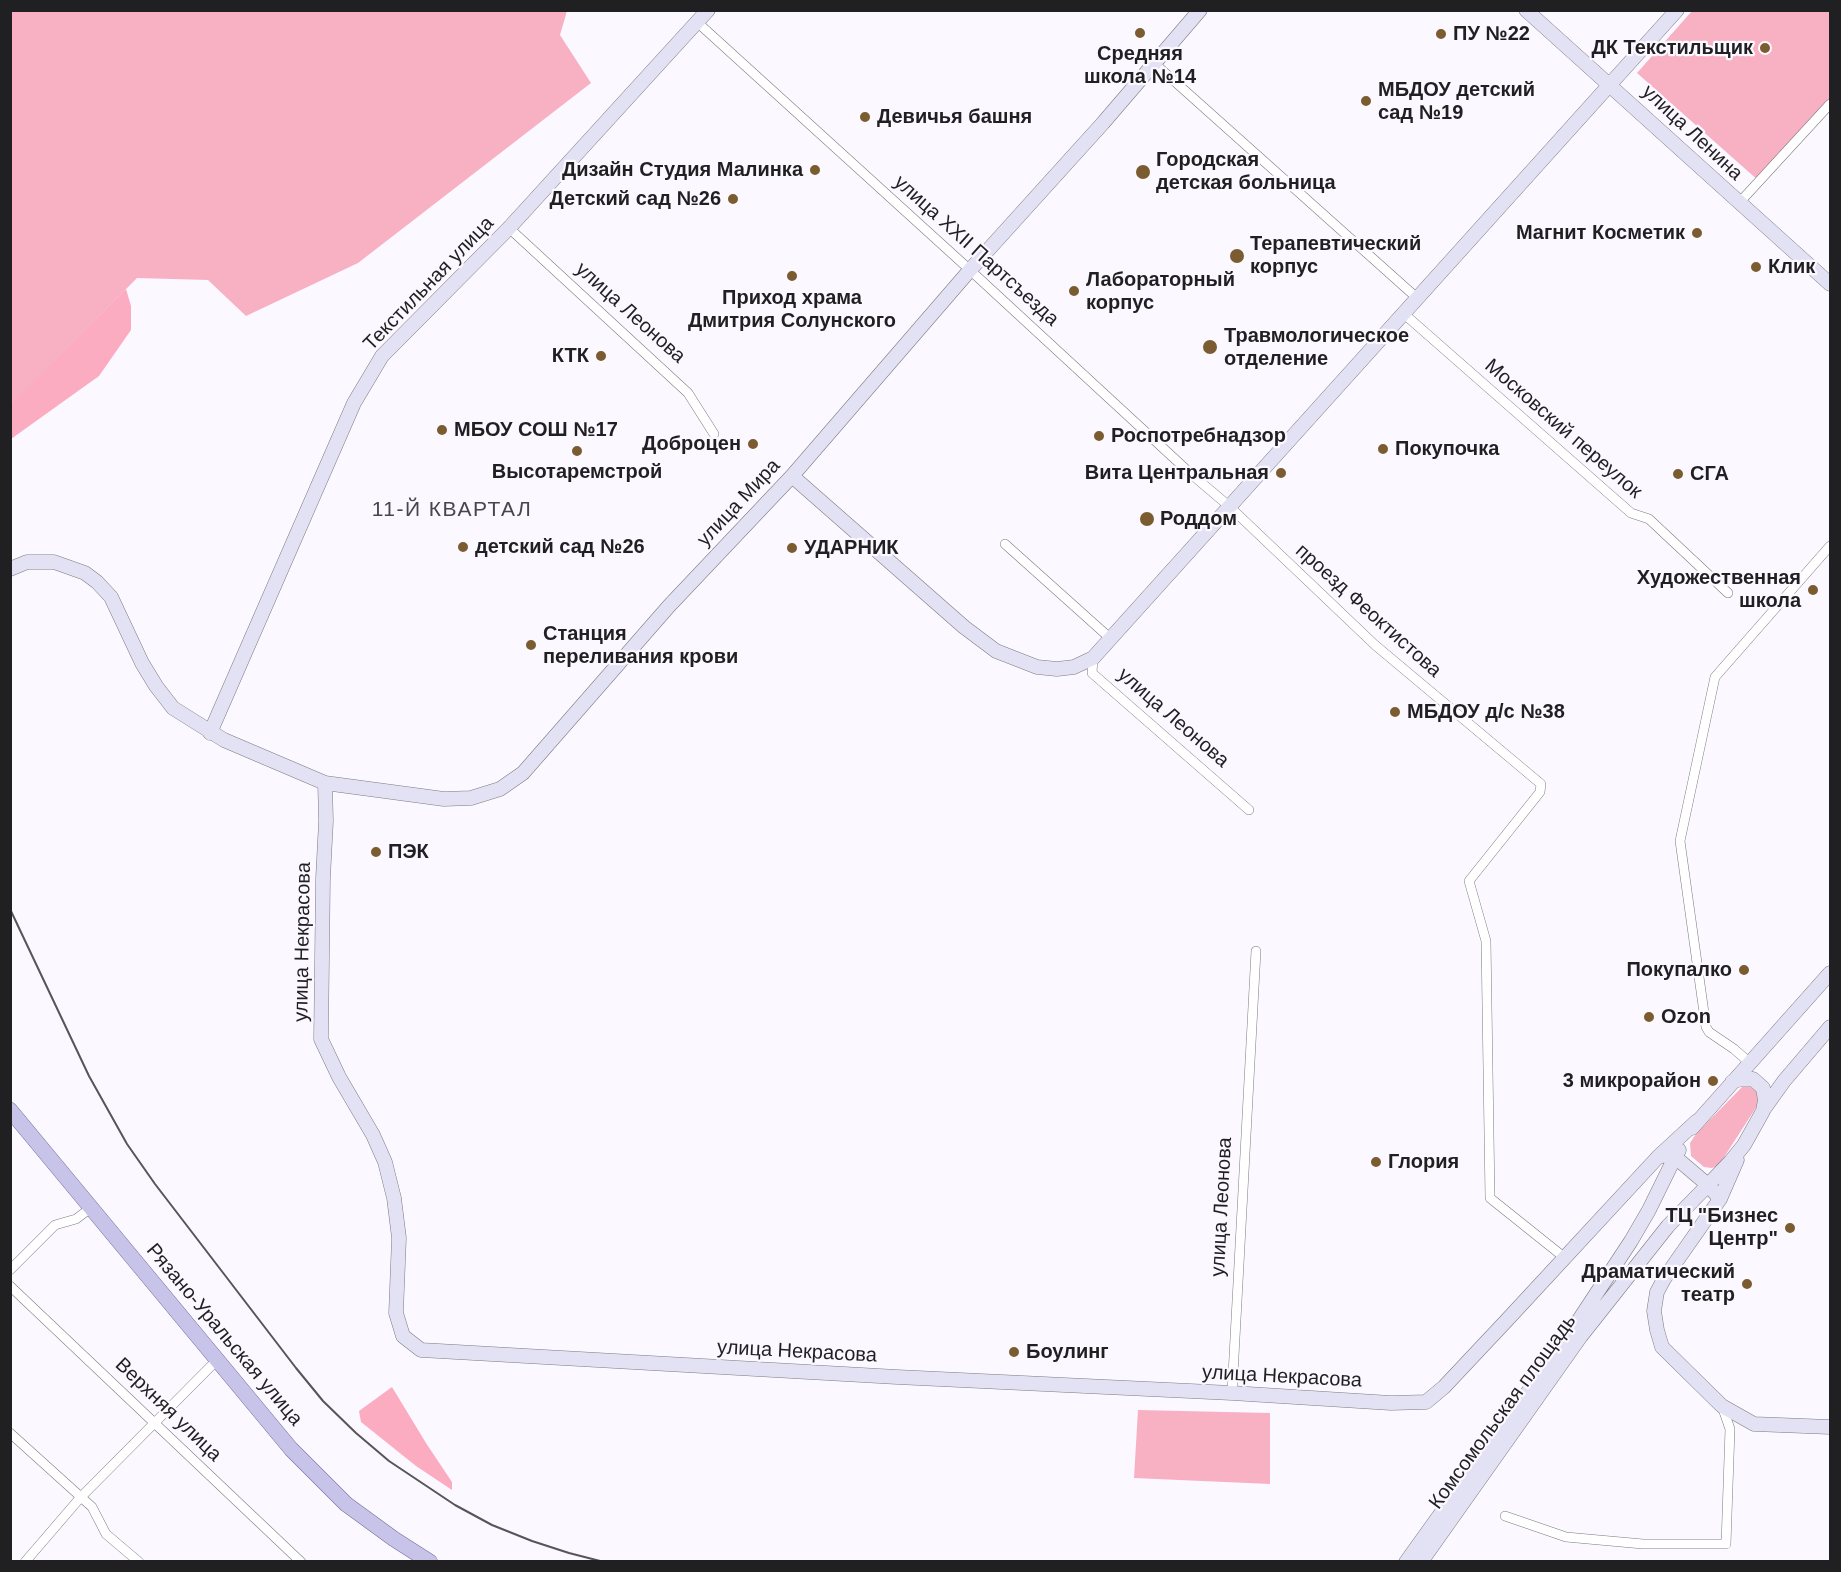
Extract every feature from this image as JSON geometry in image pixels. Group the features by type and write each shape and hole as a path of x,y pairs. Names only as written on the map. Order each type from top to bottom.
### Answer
{"main road":[{"name":"Рязано-Уральская улица","path":"10,1110 291,1449 356,1511 430,1562"}],"street":[{"name":"Текстильная улица","path":"210,733 354,403 382,356 509,228 708,10"},
{"name":"улица Мира","path":"10,568 27,561 54,562 85,573 97,582 111,597 122,624 156,686 173,708 210,733 325,783 444,799 471,798 500,789 523,773 669,606 792,476 1200,10"},
{"name":"улица Ленина","path":"1526,10 1830,284"},
{"path":"792,476 964,627 996,651 1037,667 1057,669 1074,667 1093,658 1677,10"},
{"name":"улица XXII Партсъезда","path":"697,22 1230,507"},
{"path":"1154,63 1417,298"},
{"path":"1740,203 1830,104"},
{"name":"улица Леонова","path":"509,228 688,393 714,434"},
{"name":"Московский переулок","path":"1403,313 1631,513 1648,519 1728,593"},
{"name":"проезд Феоктистова","path":"1230,507 1375,645 1541,784 1540,792 1469,881 1486,941 1490,1198 1565,1258"},
{"path":"1005,544 1111,639"},
{"path":"1750,1063 1709,1032 1706,1027 1680,841 1715,677 1830,546"},
{"name":"улица Леонова","path":"1093,658 1092,673 1249,810"},
{"name":"улица Некрасова","path":"325,783 321,1039 339,1077 373,1135 385,1162 394,1198 399,1238 396,1313 403,1336 422,1350 1391,1403 1426,1402 1444,1387 1658,1157 1697,1121"},
{"name":"улица Леонова","path":"1232,1393 1257,951"},
{"path":"1406,1562 1602,1287 1697,1121 1830,973"},
{"path":"1830,1028 1784,1081 1763,1111 1744,1145 1720,1199 1657,1292 1654,1311 1662,1347 1722,1406 1754,1424 1830,1427"},
{"path":"1732,1082 1747,1078 1758,1082 1765,1094 1763,1111"},
{"path":"1708,1185 1744,1145"},
{"path":"1658,1157 1666,1155 1675,1157 1708,1185 1720,1199"},
{"name":"Комсомольская площадь","path":"1420,1562 1619,1286 1668,1226 1708,1185"},
{"path":"10,1270 55,1225 76,1220 92,1207"},
{"name":"Верхняя улица","path":"10,1286 297,1560"},
{"path":"25,1562 80,1498 216,1361"},
{"path":"1505,1516 1566,1537 1643,1544 1726,1544 1730,1429 1722,1406"},
{"path":"10,1433 92,1507 106,1534 139,1562"}],"shaded area":[{"path":"11,11 567,11 560,35 591,83 358,263 246,316 208,280 137,278 19,397 11,402"},
{"path":"1692,11 1830,11 1830,103 1760,182 1637,73"},
{"path":"126,289 131,306 131,330 99,376 11,439 11,402"},
{"path":"1742,1087 1750,1087 1756,1091 1759,1098 1757,1106 1719,1165 1712,1168 1704,1167 1691,1156 1690,1143"},
{"path":"392,1387 452,1482 452,1490 416,1466 361,1422 359,1411"},
{"path":"1138,1410 1270,1413 1270,1484 1134,1478"}],"railway":[{"path":"10,909 89,1076 127,1144 155,1184 323,1401 389,1461 455,1505 492,1525 532,1541 604,1562"}],"place":[{"name":"Средняя школа №14","path":"1140,33"},
{"name":"ПУ №22","path":"1441,34"},
{"name":"ДК Текстильщик","path":"1765,48"},
{"name":"МБДОУ детский сад №19","path":"1366,101"},
{"name":"Девичья башня","path":"865,117"},
{"name":"Дизайн Студия Малинка","path":"815,170"},
{"name":"Городская детская больница","path":"1143,172"},
{"name":"Детский сад №26","path":"733,199"},
{"name":"Магнит Косметик","path":"1697,233"},
{"name":"Терапевтический корпус","path":"1237,256"},
{"name":"Клик","path":"1756,267"},
{"name":"Приход храма Дмитрия Солунского","path":"792,276"},
{"name":"Лабораторный корпус","path":"1074,291"},
{"name":"Травмологическое отделение","path":"1210,347"},
{"name":"КТК","path":"601,356"},
{"name":"МБОУ СОШ №17","path":"442,430"},
{"name":"Роспотребнадзор","path":"1099,436"},
{"name":"Доброцен","path":"753,444"},
{"name":"Покупочка","path":"1383,449"},
{"name":"Высотаремстрой","path":"577,451"},
{"name":"Вита Центральная","path":"1281,473"},
{"name":"СГА","path":"1678,474"},
{"name":"Роддом","path":"1147,519"},
{"name":"детский сад №26","path":"463,547"},
{"name":"УДАРНИК","path":"792,548"},
{"name":"Художественная школа","path":"1813,590"},
{"name":"Станция переливания крови","path":"531,645"},
{"name":"МБДОУ д/с №38","path":"1395,712"},
{"name":"ПЭК","path":"376,852"},
{"name":"Покупалко","path":"1744,970"},
{"name":"Ozon","path":"1649,1017"},
{"name":"3 микрорайон","path":"1713,1081"},
{"name":"Глория","path":"1376,1162"},
{"name":"ТЦ \"Бизнес Центр\"","path":"1790,1228"},
{"name":"Драматический театр","path":"1747,1284"},
{"name":"Боулинг","path":"1014,1352"}],"district":[{"name":"11-Й КВАРТАЛ","path":"452,510"}]}
